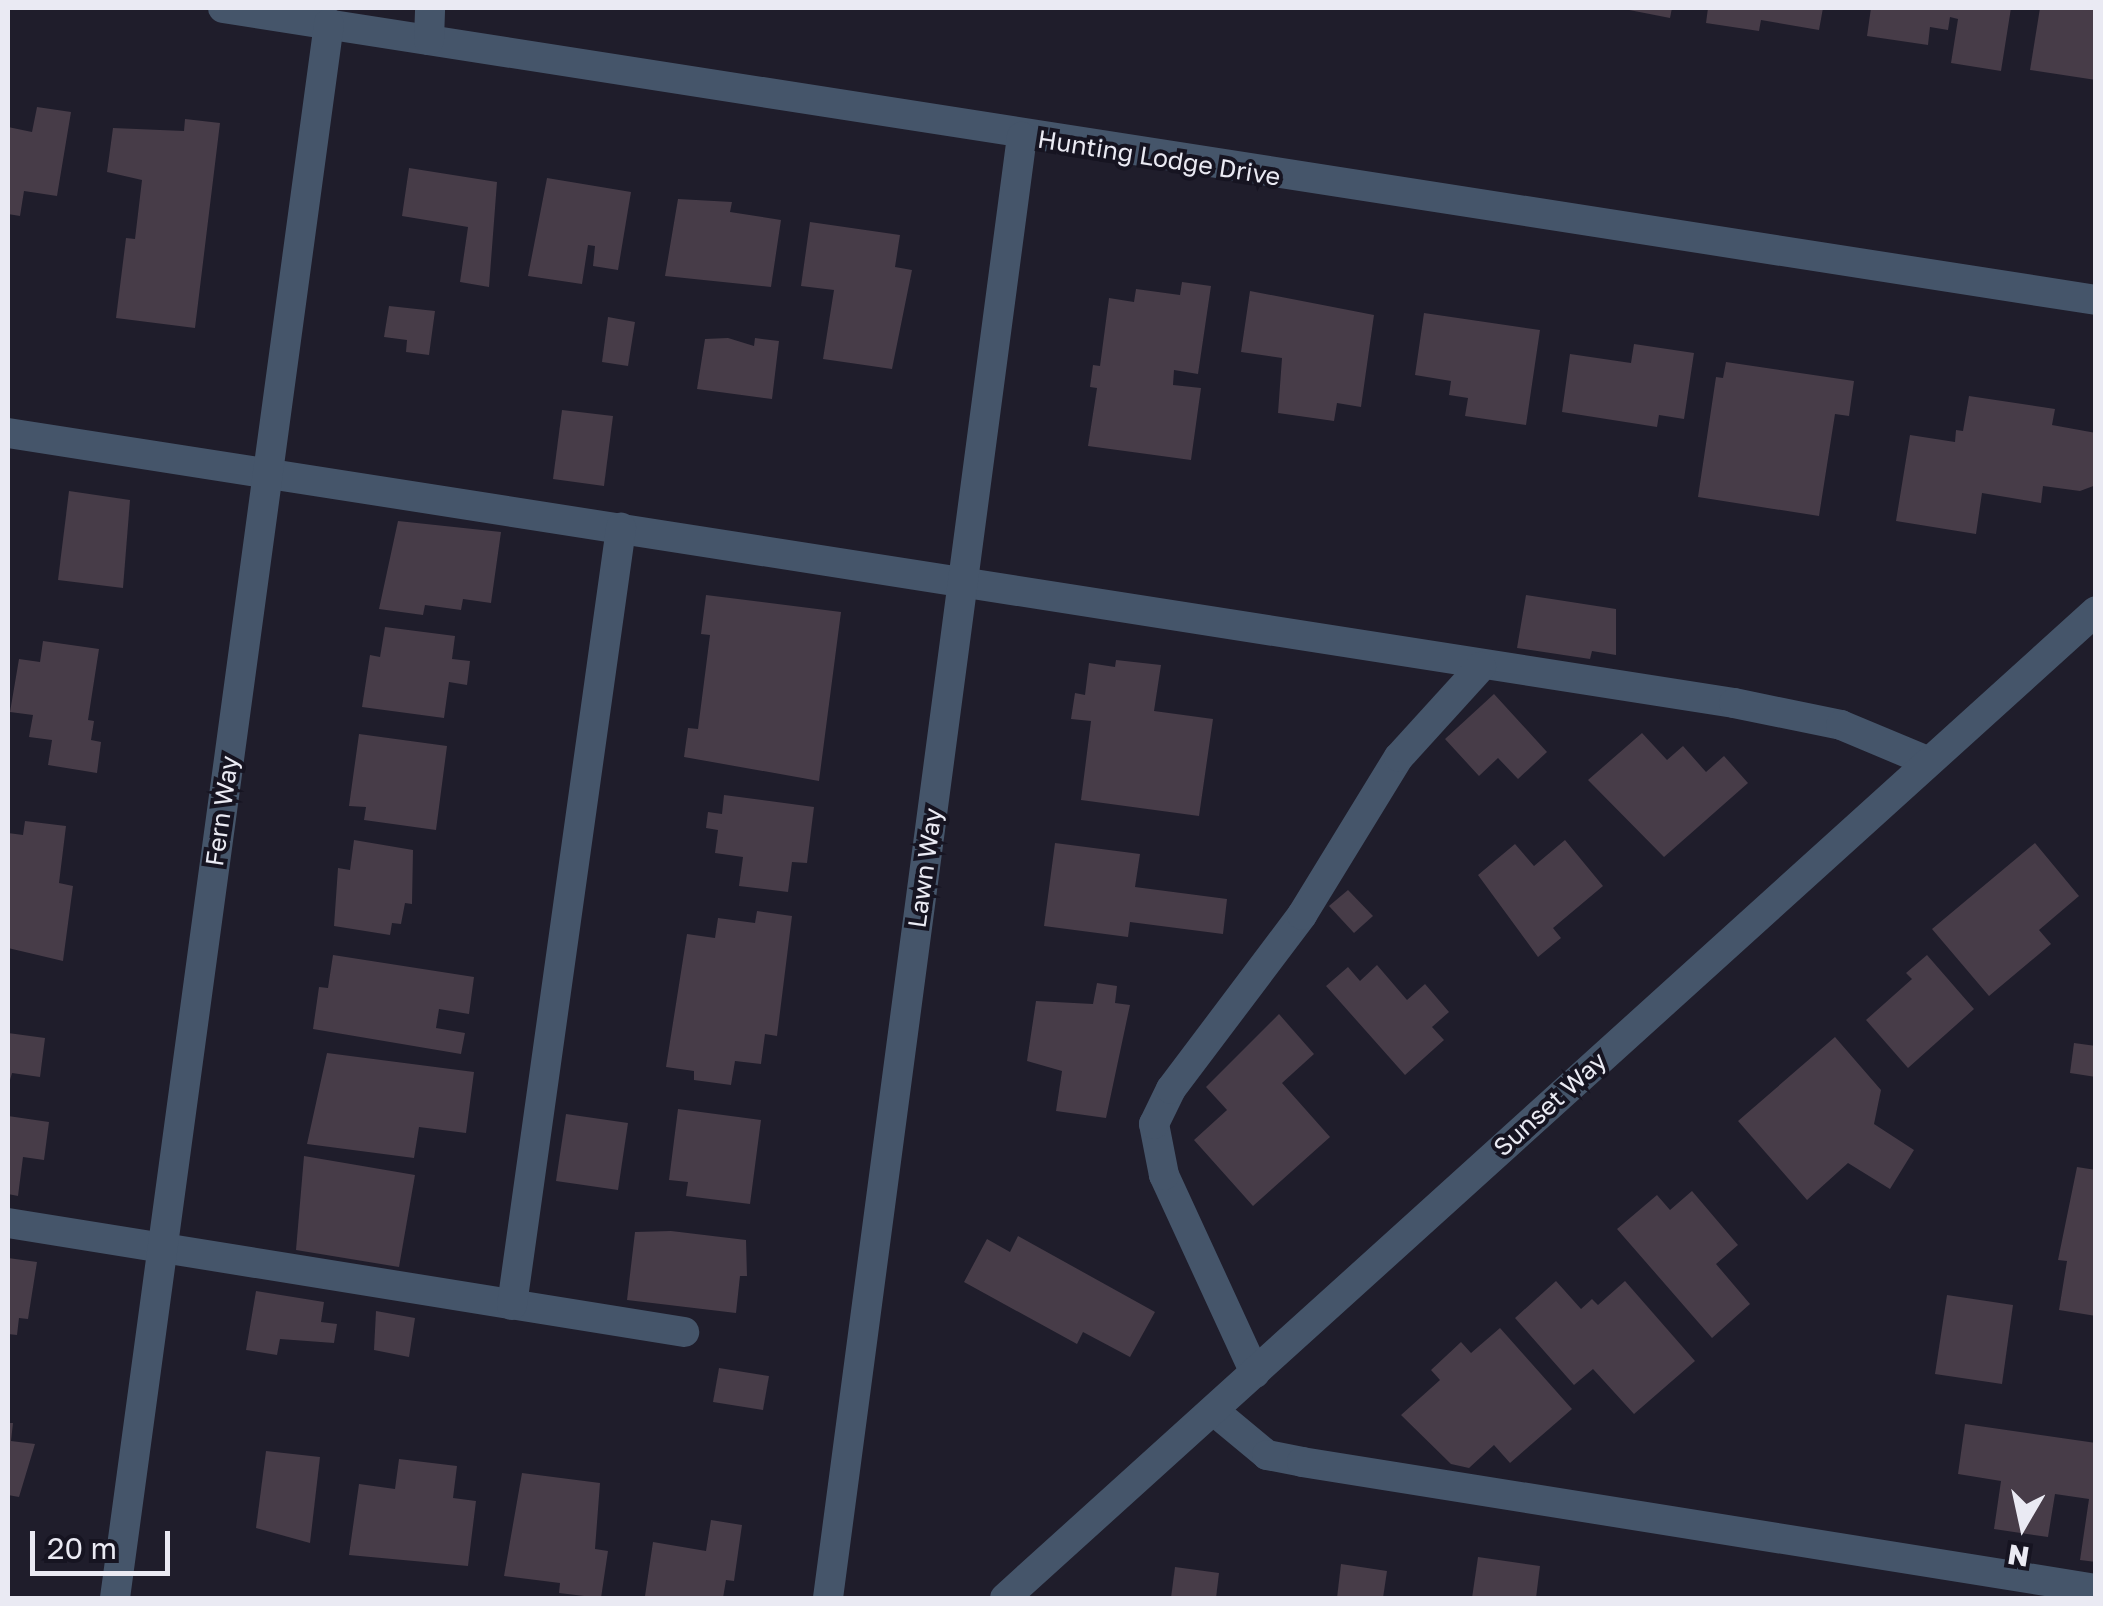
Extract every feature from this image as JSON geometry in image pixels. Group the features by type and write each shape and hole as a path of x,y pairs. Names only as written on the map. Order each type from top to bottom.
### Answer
{"street":[{"name":"Hunting Lodge Drive","path":"223,8 1022,137 2096,300"},
{"path":"429,40 430,8"},
{"name":"Fern Way","path":"115,1598 329,23"},
{"name":"Lawn Way","path":"828,1598 1022,137"},
{"path":"8,434 964,580 1481,667 1797,715 1841,725 1927,761"},
{"path":"512,1304 620,528"},
{"name":"Sunset Way","path":"1005,1598 2096,611"},
{"path":"1255,1373 1164,1175 1154,1124 1171,1089 1302,915 1400,756 1481,667"},
{"path":"8,1224 684,1332"},
{"path":"1214,1411 1268,1455 1302,1462 2096,1589"}],"building":[{"path":"1619,8 1672,8 1670,18"},
{"path":"1708,8 1823,8 1819,30 1761,20 1759,31 1706,23"},
{"path":"1871,8 2011,8 2001,71 1951,63 1958,19 1950,17 1948,30 1930,27 1928,45 1867,36"},
{"path":"2040,8 2096,8 2096,80 2030,70"},
{"path":"37,107 71,112 57,196 24,191 20,216 8,214 8,127 32,132"},
{"path":"185,119 220,123 195,328 116,318 126,238 135,239 142,180 107,172 113,128 184,131"},
{"path":"409,168 497,182 489,287 460,282 468,227 402,216"},
{"path":"547,178 631,192 618,270 593,266 595,246 588,245 582,284 528,276"},
{"path":"678,199 732,202 730,212 781,220 771,287 665,276"},
{"path":"810,222 900,235 895,267 912,270 892,369 823,359 834,290 801,286"},
{"path":"1182,282 1211,286 1198,374 1174,370 1173,385 1201,388 1191,460 1088,446 1097,388 1090,387 1093,365 1100,366 1109,298 1134,302 1136,289 1180,295"},
{"path":"1250,291 1374,315 1361,407 1337,403 1334,421 1278,413 1282,358 1241,352"},
{"path":"389,306 435,311 429,355 406,352 407,340 384,337"},
{"path":"1424,313 1540,330 1526,425 1465,416 1468,398 1449,395 1451,381 1415,375"},
{"path":"608,317 635,322 628,366 602,362"},
{"path":"728,338 754,346 755,338 779,341 772,399 697,389 705,339"},
{"path":"1634,344 1694,353 1684,419 1659,415 1657,427 1562,412 1570,354 1631,363"},
{"path":"1726,362 1854,381 1849,416 1835,414 1819,516 1698,497 1716,377 1723,378"},
{"path":"1969,396 2055,409 2052,425 2096,433 2096,485 2080,491 2043,486 2041,503 1982,493 1976,534 1896,521 1910,435 1955,442 1956,430 1963,431"},
{"path":"562,410 613,416 604,486 553,479"},
{"path":"69,491 130,500 123,588 58,580"},
{"path":"398,521 501,532 491,603 463,599 461,610 425,605 423,615 379,609"},
{"path":"706,595 841,612 819,781 684,757 688,728 698,729 710,635 701,634"},
{"path":"1526,595 1616,609 1616,655 1592,651 1590,659 1517,648"},
{"path":"385,627 455,636 452,659 470,661 467,685 449,682 444,718 362,707 370,655 380,657"},
{"path":"43,641 99,649 88,720 94,721 91,740 101,742 97,773 48,765 52,740 29,737 33,715 10,712 19,659 40,662"},
{"path":"1116,660 1161,665 1154,711 1213,719 1199,816 1081,800 1091,721 1071,719 1075,693 1085,695 1089,663 1115,667"},
{"path":"1494,694 1547,752 1518,779 1498,758 1479,776 1445,739"},
{"path":"1642,733 1667,760 1683,746 1706,772 1724,756 1748,783 1664,857 1588,780"},
{"path":"359,734 447,746 436,830 364,820 366,807 349,806"},
{"path":"724,795 814,807 807,863 792,862 788,892 739,886 743,857 715,853 718,830 706,828 708,812 722,814"},
{"path":"25,821 66,826 59,883 73,886 63,961 8,948 8,833 23,835"},
{"path":"354,840 413,850 412,904 405,903 401,924 392,923 390,935 334,926 338,868 350,870"},
{"path":"1565,840 1603,886 1553,928 1561,938 1538,957 1478,875 1515,844 1534,866"},
{"path":"1055,843 1140,854 1135,887 1227,899 1223,934 1130,922 1128,937 1044,926"},
{"path":"2035,843 2079,896 2039,930 2051,944 1989,996 1932,929"},
{"path":"1348,890 1373,916 1354,933 1329,906"},
{"path":"757,911 792,916 777,1036 765,1034 761,1064 735,1061 731,1085 694,1080 694,1071 666,1067 687,934 715,938 718,918 755,923"},
{"path":"333,955 474,977 469,1014 439,1009 436,1028 465,1033 461,1054 313,1029 319,987 328,988"},
{"path":"1927,955 1974,1009 1908,1068 1866,1020 1912,979 1906,973"},
{"path":"1377,965 1407,1000 1425,984 1449,1012 1432,1027 1444,1040 1405,1075 1326,986 1348,967 1360,981"},
{"path":"1097,983 1117,986 1115,1003 1130,1005 1106,1118 1056,1111 1062,1071 1027,1061 1036,1001 1093,1004"},
{"path":"1279,1014 1314,1054 1282,1083 1330,1137 1253,1206 1194,1140 1227,1110 1206,1087"},
{"path":"8,1033 45,1038 40,1077 12,1073 8,1087"},
{"path":"1835,1037 1881,1090 1874,1124 1914,1150 1890,1189 1848,1163 1807,1200 1738,1121"},
{"path":"2074,1043 2096,1046 2096,1077 2070,1073"},
{"path":"327,1053 474,1072 466,1133 419,1127 414,1158 307,1144"},
{"path":"678,1109 761,1120 750,1204 686,1196 688,1182 669,1180"},
{"path":"566,1114 628,1123 618,1190 556,1181"},
{"path":"8,1116 49,1122 44,1160 23,1157 18,1196 8,1194"},
{"path":"304,1156 415,1175 399,1267 296,1250"},
{"path":"2077,1167 2096,1170 2096,1316 2059,1310 2067,1261 2058,1260"},
{"path":"1692,1191 1738,1245 1716,1264 1750,1304 1712,1338 1617,1229 1657,1195 1670,1210"},
{"path":"671,1231 746,1240 747,1276 740,1276 736,1313 627,1300 635,1232"},
{"path":"1018,1236 1155,1312 1130,1357 1083,1332 1077,1344 964,1282 987,1239 1010,1252"},
{"path":"8,1258 37,1262 28,1319 19,1318 17,1335 8,1334"},
{"path":"1556,1281 1581,1309 1592,1299 1598,1305 1625,1281 1695,1361 1634,1414 1593,1369 1574,1385 1515,1318"},
{"path":"256,1291 324,1302 321,1322 337,1324 334,1343 280,1339 277,1355 246,1350"},
{"path":"1947,1295 2013,1305 2002,1384 1935,1374"},
{"path":"376,1311 415,1318 409,1357 374,1350"},
{"path":"1500,1328 1572,1409 1510,1463 1494,1445 1469,1468 1451,1464 1401,1415 1440,1380 1431,1370 1461,1342 1471,1353"},
{"path":"719,1368 769,1376 763,1410 713,1402"},
{"path":"8,1423 13,1423 11,1441 35,1444 19,1497 8,1495"},
{"path":"1965,1424 2096,1443 2096,1562 2080,1560 2089,1499 2055,1494 2048,1537 1994,1529 2001,1481 1958,1474"},
{"path":"266,1451 320,1457 310,1543 256,1528"},
{"path":"399,1459 457,1466 453,1498 476,1501 468,1566 349,1555 359,1484 395,1489"},
{"path":"522,1473 600,1483 595,1549 608,1551 601,1598 559,1593 560,1583 504,1576"},
{"path":"711,1520 742,1525 734,1581 726,1580 723,1598 645,1596 653,1542 706,1551"},
{"path":"1478,1557 1540,1566 1536,1598 1472,1598"},
{"path":"1341,1564 1387,1571 1383,1598 1337,1598"},
{"path":"1175,1567 1219,1573 1216,1598 1171,1598"}]}
